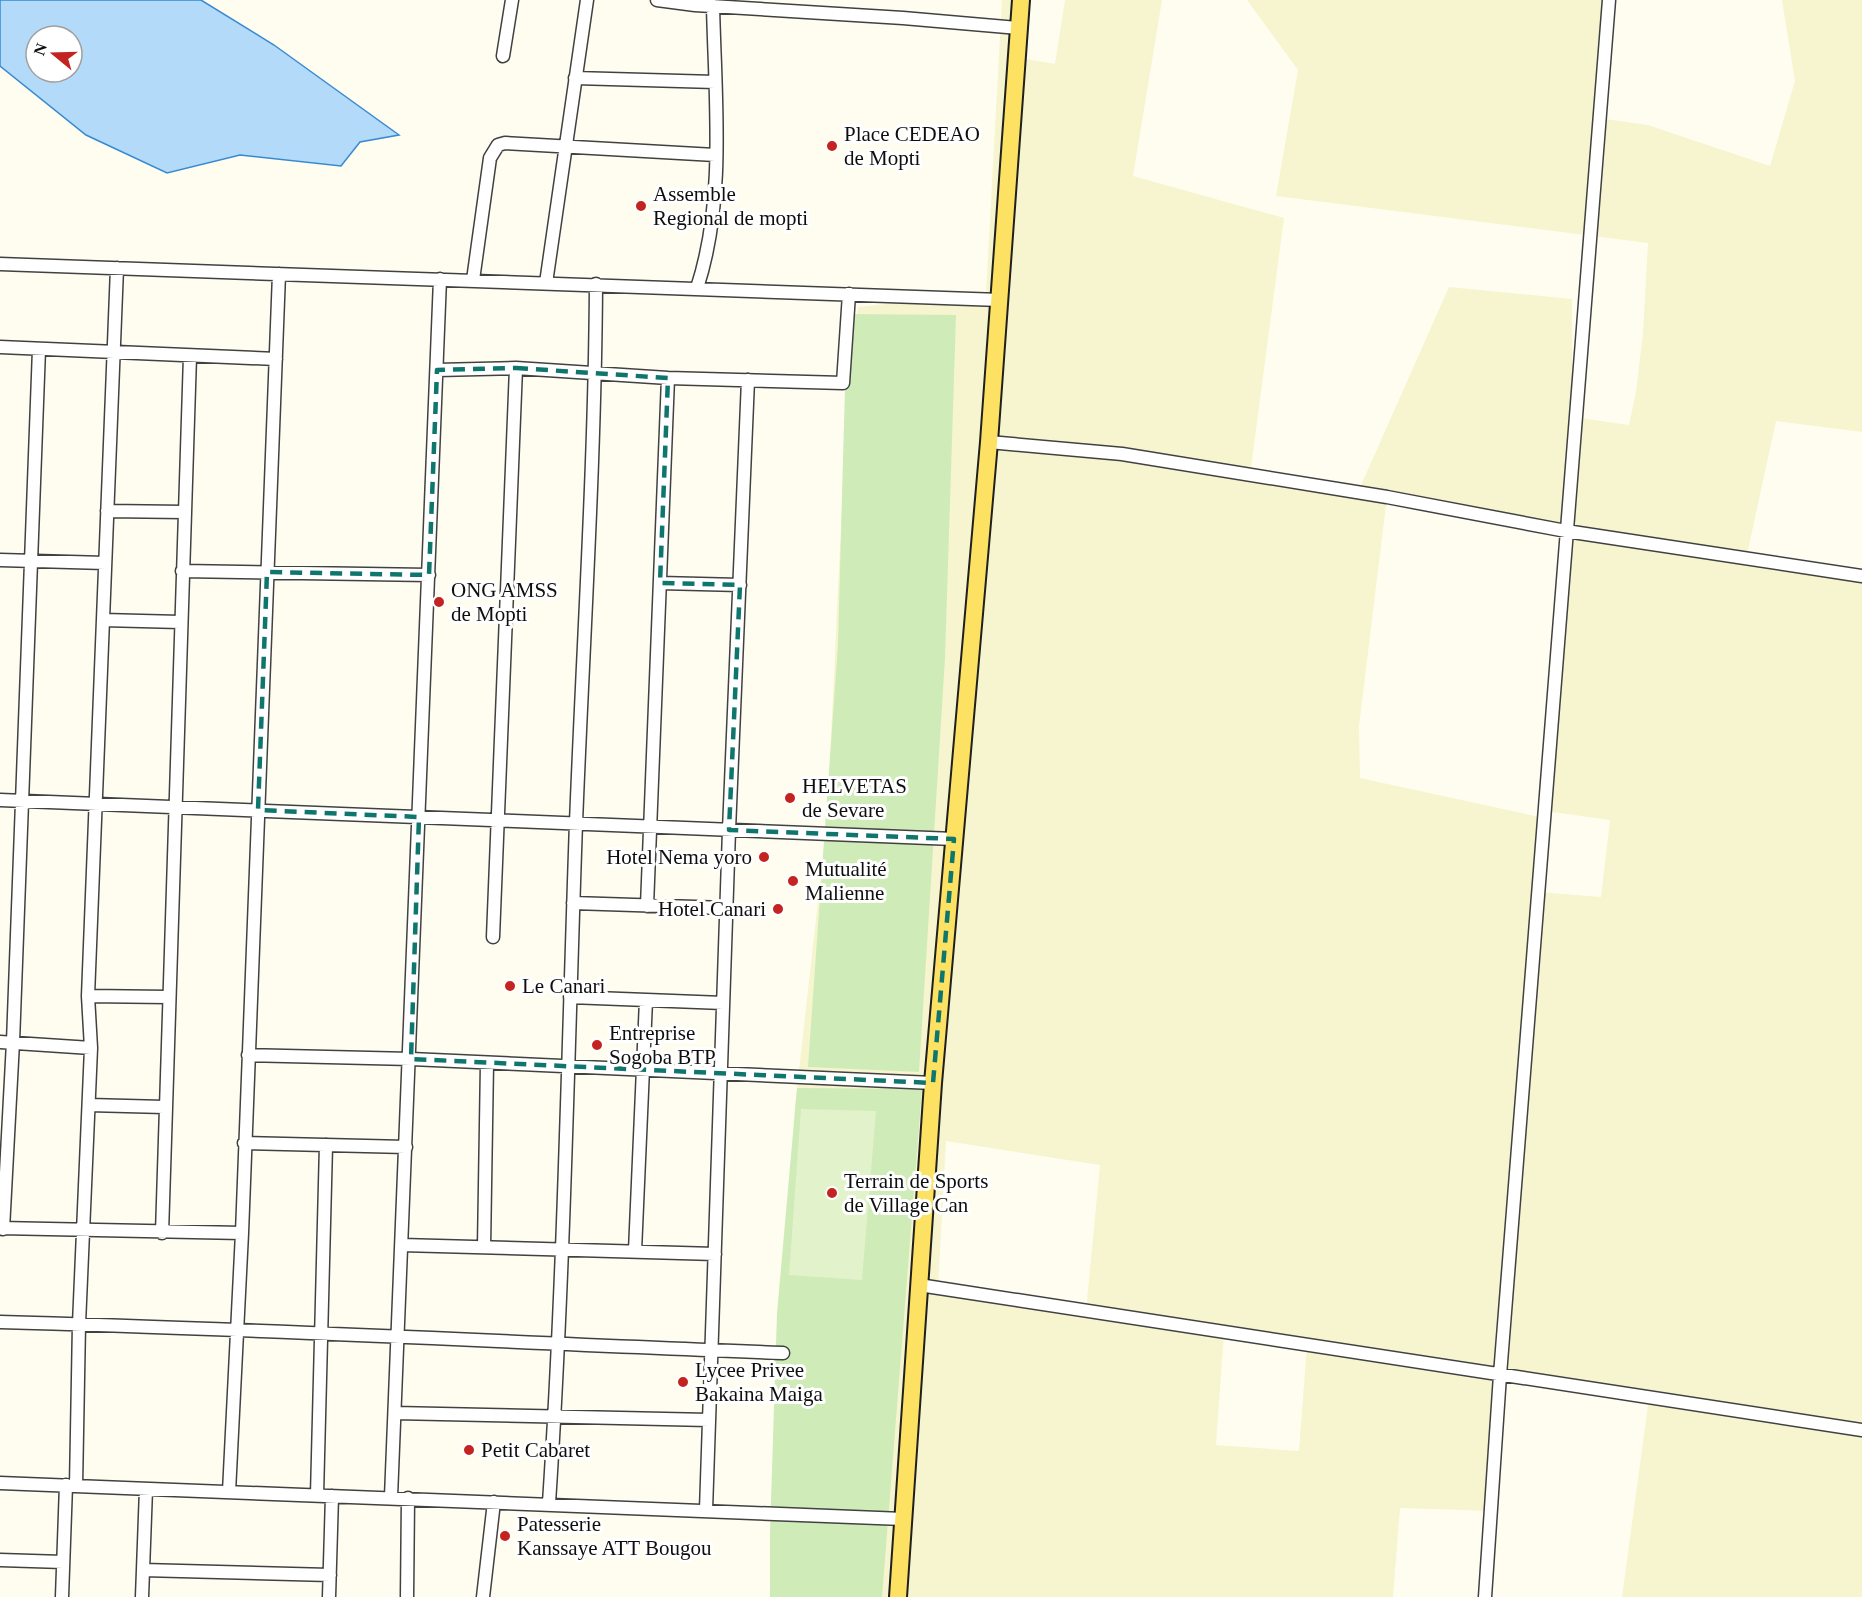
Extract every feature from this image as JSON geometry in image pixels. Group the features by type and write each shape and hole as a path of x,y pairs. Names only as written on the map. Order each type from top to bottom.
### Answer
{"main road":[{"path":"898,1597 933,1083 989,442 1022,0"}],"street":[{"path":"503,56 512,0"},
{"path":"546,283 587,0"},
{"path":"657,0 1019,28"},
{"path":"843,14 844,0"},
{"path":"1485,1597 1500,1375 1566,531 1610,0"},
{"path":"697,288 708,255 715,155 713,6"},
{"path":"575,78 715,82"},
{"path":"473,280 490,158 498,146 506,143 715,155"},
{"path":"0,264 1000,300"},
{"path":"62,1597 63,1562 71,1486 84,1232 91,1048 88,996 117,268"},
{"path":"229,1492 242,1233 279,274"},
{"path":"391,1497 411,1059 440,279"},
{"path":"549,1503 564,1248 573,903 596,374 596,284"},
{"path":"437,370 516,368 668,378 843,383 849,294"},
{"path":"0,347 114,354 276,359"},
{"path":"39,349 20,801 6,1042 2,1228 84,1232 242,1233"},
{"path":"162,1233 164,1107 190,356"},
{"path":"493,937 516,368"},
{"path":"647,906 668,378"},
{"path":"706,1510 726,909 748,380"},
{"path":"989,442 1122,454 1398,499 1566,531 1862,576"},
{"path":"107,511 184,512"},
{"path":"0,560 105,563"},
{"path":"182,571 429,575"},
{"path":"660,583 740,585"},
{"path":"103,620 180,622"},
{"path":"0,800 954,839"},
{"path":"573,903 726,909"},
{"path":"88,996 168,997"},
{"path":"570,997 723,1003"},
{"path":"635,1251 646,1000"},
{"path":"6,1042 91,1048"},
{"path":"248,1055 411,1059 933,1083"},
{"path":"484,1247 487,1063"},
{"path":"89,1105 164,1107"},
{"path":"244,1143 406,1147"},
{"path":"317,1495 326,1145"},
{"path":"402,1245 715,1254"},
{"path":"920,1285 1862,1430"},
{"path":"0,1322 236,1332 321,1331 398,1338 783,1353"},
{"path":"394,1413 709,1420"},
{"path":"0,1483 549,1503 903,1519"},
{"path":"142,1597 146,1489"},
{"path":"329,1597 332,1496"},
{"path":"407,1597 408,1498"},
{"path":"483,1597 494,1502"},
{"path":"0,1560 63,1562"},
{"path":"143,1570 330,1575"}],"highlighted area":[{"path":"516,368 668,378 660,583 740,585 729,830 954,839 933,1083 411,1059 419,817 258,810 267,572 429,575 437,370"}],"green space":[{"path":"1002,0 1030,0 1026,59 1055,64 1065,0 1162,0 1133,176 1284,218 1250,475 1358,492 1449,287 1572,299 1572,417 1629,425 1636,392 1643,333 1648,243 1276,196 1298,70 1247,0 1613,0 1605,119 1648,125 1770,166 1795,81 1782,0 1862,0 1862,432 1776,421 1745,564 1862,581 1862,1597 1622,1597 1649,1398 1500,1375 1491,1511 1400,1508 1393,1597 826,1597 771,1519 795,1106 827,821 848,379 858,307 986,293","holes":["1387,497 1566,531 1545,811 1610,820 1601,897 1538,892 1544,818 1360,778 1359,726","946,1141 1100,1165 1086,1311 938,1288","1224,1333 1307,1345 1299,1451 1216,1445"]},
{"path":"847,314 956,315 945,658 919,1072 808,1067 838,644"},
{"path":"797,1088 922,1089 882,1597 770,1597 777,1313"},
{"name":"Terrain de Sports de Village Can","path":"801,1109 876,1111 862,1280 789,1275"}],"water":[{"path":"0,0 201,0 274,45 399,135 360,142 341,166 240,155 167,173 86,135 0,66"}],"place":[{"name":"Place CEDEAO de Mopti","path":"832,146"},
{"name":"Assemble Regional de mopti","path":"641,206"},
{"name":"ONG AMSS de Mopti","path":"439,602"},
{"name":"HELVETAS de Sevare","path":"790,798"},
{"name":"Hotel Nema yoro","path":"764,857"},
{"name":"Mutualité Malienne","path":"793,881"},
{"name":"Hotel Canari","path":"778,909"},
{"name":"Le Canari","path":"510,986"},
{"name":"Entreprise Sogoba BTP","path":"597,1045"},
{"name":"Terrain de Sports de Village Can","path":"832,1193"},
{"name":"Lycee Privee Bakaina Maiga","path":"683,1382"},
{"name":"Petit Cabaret","path":"469,1450"},
{"name":"Patesserie Kanssaye ATT Bougou","path":"505,1536"}]}
